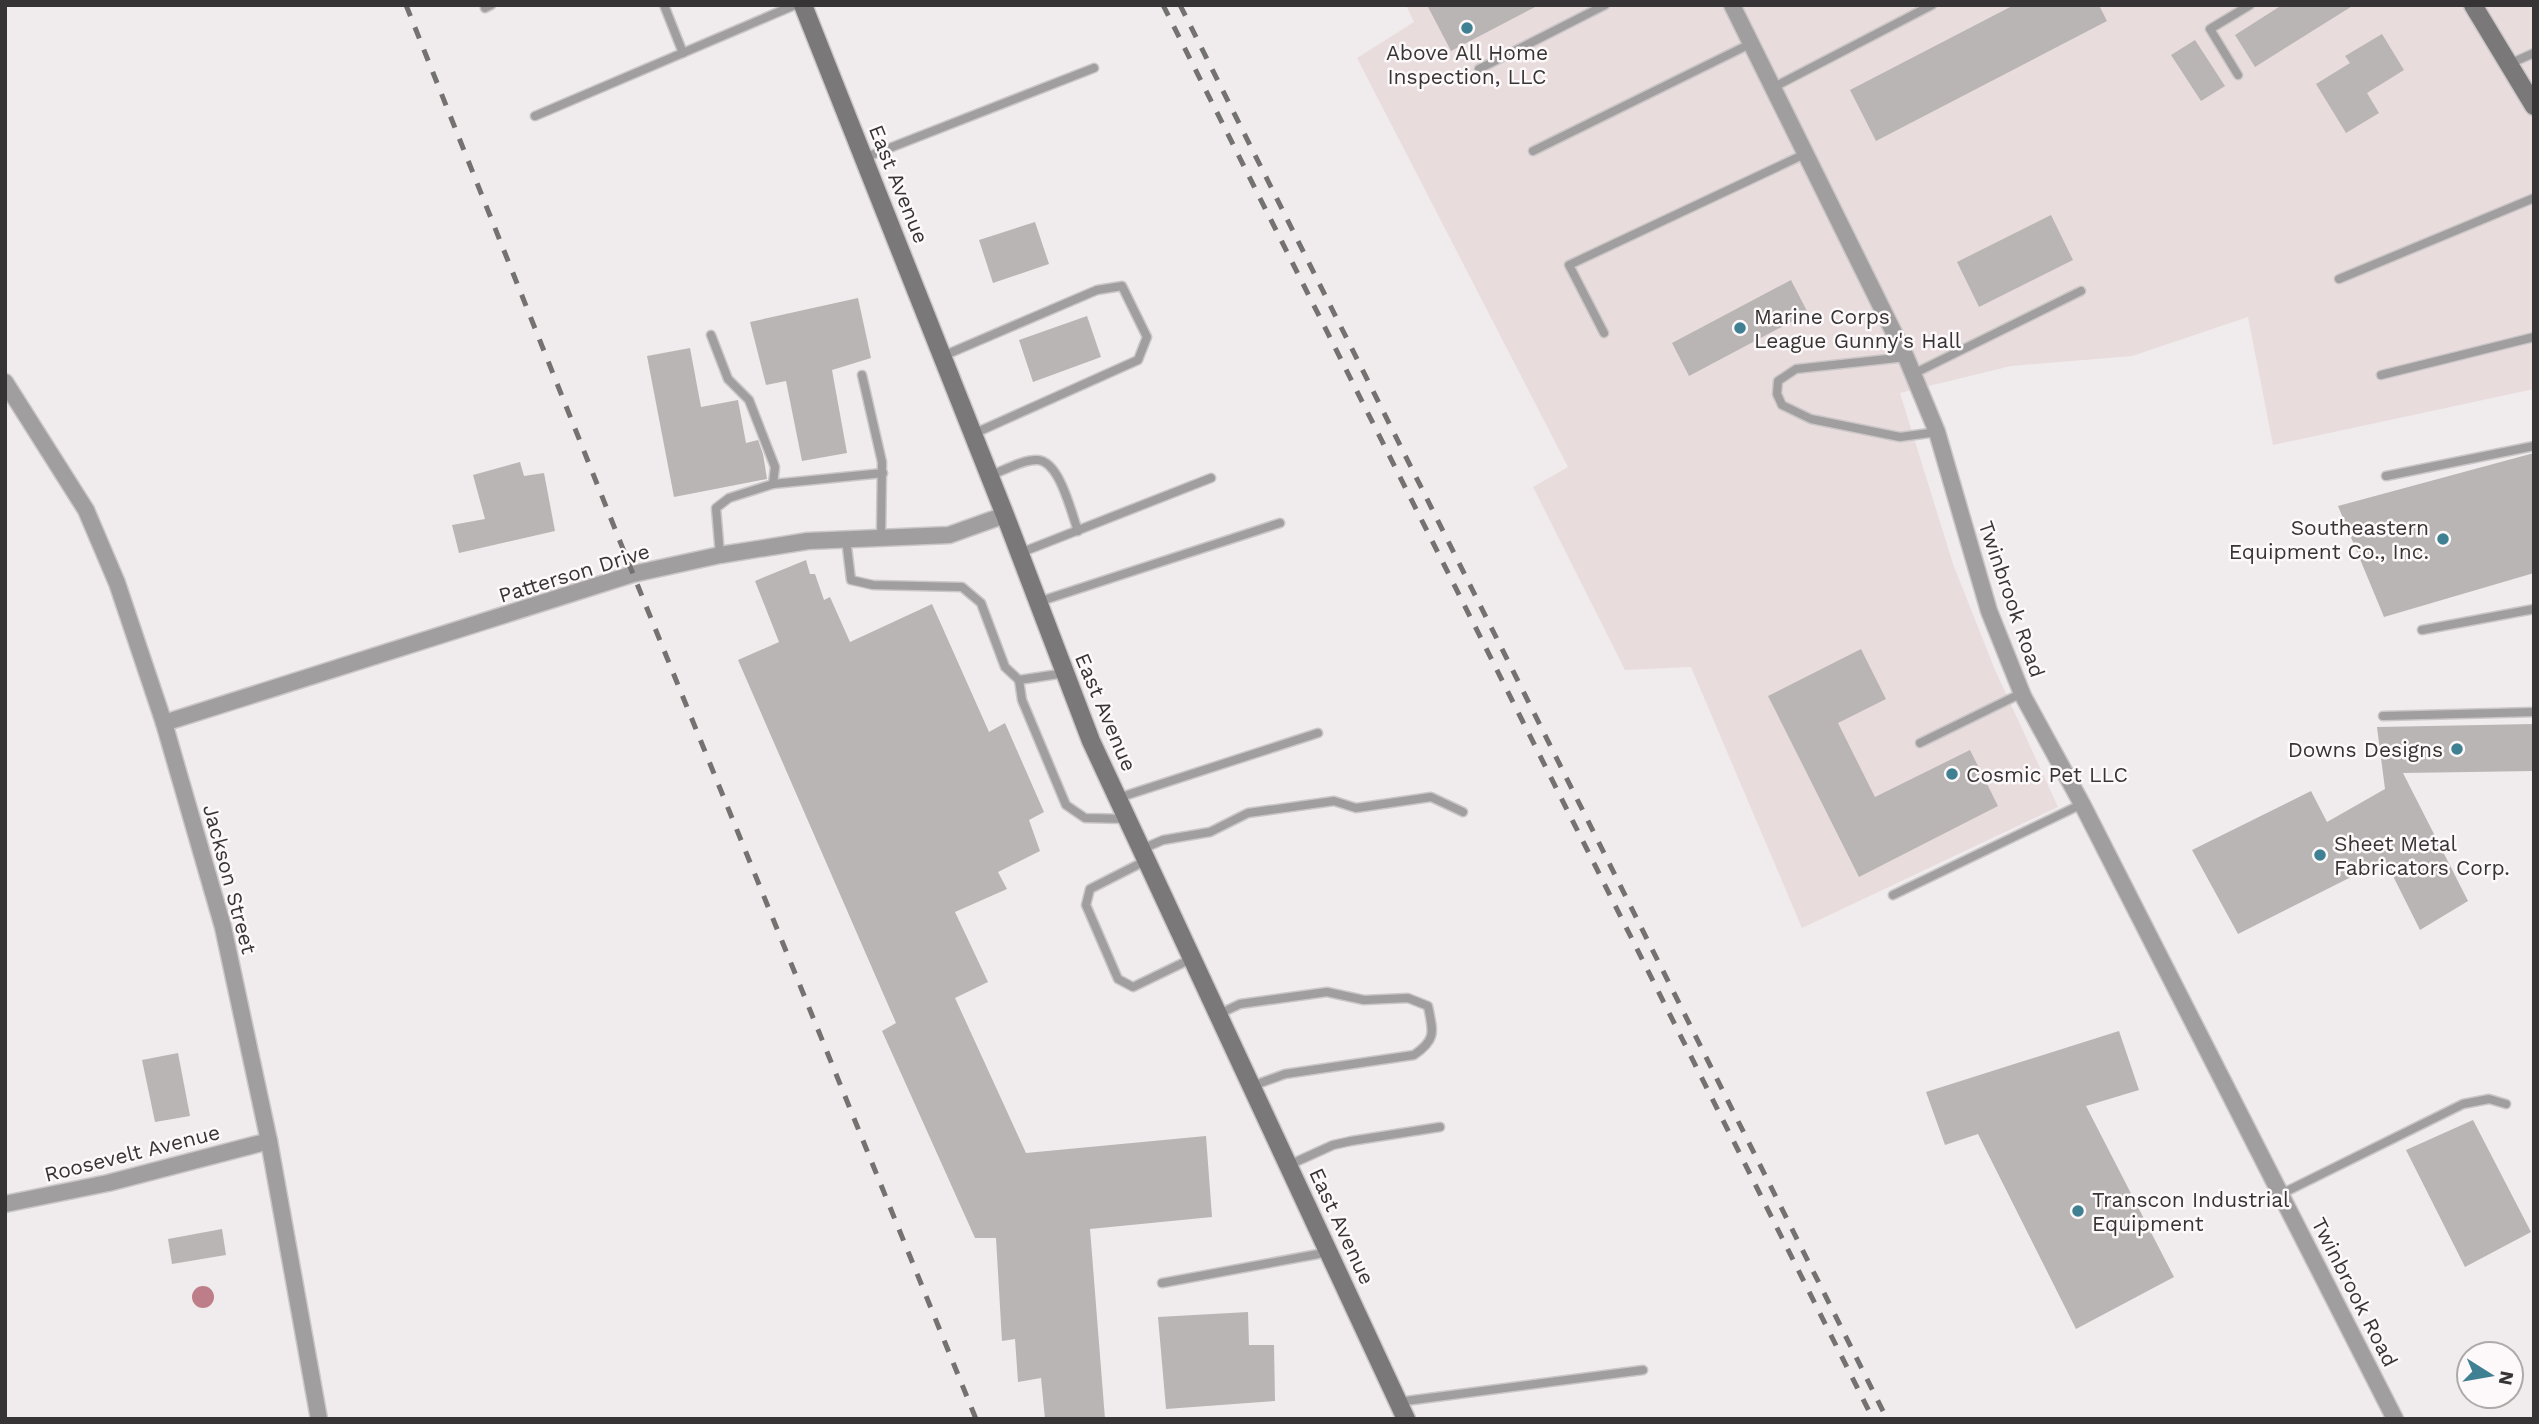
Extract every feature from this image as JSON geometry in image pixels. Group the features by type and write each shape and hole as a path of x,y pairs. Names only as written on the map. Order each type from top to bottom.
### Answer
{"street":[{"name":"East Avenue","path":"803,5 1005,515 1091,741 1406,1419"},
{"name":"Twinbrook Road","path":"1732,5 1906,357 1937,432 1989,611 2022,693 2082,804 2395,1419"},
{"path":"2473,5 2534,106"},
{"name":"Jackson Street","path":"5,382 86,510 117,583 164,723 223,927 269,1141 319,1419"},
{"name":"Patterson Drive","path":"164,723 633,574 720,555 808,541 949,535 1005,515"},
{"name":"Roosevelt Avenue","path":"5,1204 107,1183 269,1141"}],"lane":[{"path":"664,5 683,53"},
{"path":"535,116 795,5"},
{"path":"1479,69 1605,5"},
{"path":"1774,87 1932,5"},
{"path":"2238,75 2210,29 2250,5"},
{"path":"1532,150 1752,43"},
{"path":"2509,64 2534,53"},
{"path":"864,158 1094,68"},
{"path":"1604,333 1569,265 1807,153"},
{"path":"2339,279 2534,198"},
{"path":"942,357 1097,290 1122,286 1147,337 1138,360 973,434"},
{"path":"1913,374 2081,291"},
{"path":"711,335 728,379 749,400 775,467 773,484"},
{"path":"2381,375 2534,337"},
{"path":"1906,357 1796,369 1778,381 1777,394 1782,405 1811,419 1900,437 1937,432"},
{"path":"862,375 883,473 881,538"},
{"path":"2386,477 2534,446"},
{"path":"989,476 1028,462 1038,460 1048,464 1056,473 1078,531"},
{"path":"720,555 716,508 729,498 773,484 883,473"},
{"path":"1020,554 1211,478"},
{"path":"1038,602 1280,523"},
{"path":"846,539 851,580 873,585 962,587 981,603 1005,667 1019,680 1023,700 1066,805 1084,818 1128,820"},
{"path":"2423,630 2534,609"},
{"path":"1019,680 1065,673"},
{"path":"1920,743 2022,693"},
{"path":"2383,716 2534,712"},
{"path":"1118,798 1318,733"},
{"path":"1193,958 1133,987 1118,979 1086,905 1090,889 1163,840 1210,832 1248,813 1334,801 1356,808 1431,797 1463,812"},
{"path":"1893,895 2082,804"},
{"path":"1219,1014 1240,1004 1327,992 1364,1000 1408,998 1428,1006 1433,1032 1427,1045 1414,1055 1285,1074 1252,1086"},
{"path":"2281,1194 2463,1104 2490,1099 2506,1104"},
{"path":"1289,1165 1342,1143 1440,1127"},
{"path":"1163,1283 1329,1252"},
{"path":"1398,1402 1643,1370"}],"shaded area":[{"path":"1406,5 2534,5 2534,389 2273,445 2248,317 2132,356 2011,366 1900,393 1953,564 1995,670 2058,807 1802,928 1691,667 1625,670 1533,487 1568,467 1357,58 1414,22"},
{"path":"199,1286 207,1286 214,1293 214,1301 207,1308 199,1308 192,1301 192,1293"}],"building":[{"name":"Above All Home Inspection, LLC","path":"1427,5 1539,5 1451,51"},
{"path":"2014,5 2099,5 2107,21 1876,141 1850,90"},
{"path":"2282,5 2354,5 2255,67 2235,35"},
{"path":"2382,34 2404,70 2367,93 2379,113 2346,133 2316,84 2350,63 2345,56"},
{"path":"2195,40 2225,86 2201,101 2171,55"},
{"path":"2051,215 2073,260 1979,307 1957,262"},
{"path":"1035,222 1049,264 993,283 979,240"},
{"name":"Marine Corps League Gunny's Hall","path":"1791,280 1808,313 1689,376 1672,343"},
{"path":"858,298 871,358 832,370 847,453 802,461 786,381 766,385 750,322"},
{"path":"1087,316 1101,357 1033,382 1019,340"},
{"path":"690,348 701,407 738,400 746,443 758,440 767,479 674,497 647,356"},
{"name":"Southeastern Equipment Co., Inc.","path":"2534,453 2534,573 2384,617 2338,506"},
{"path":"520,462 524,476 544,473 555,531 459,553 452,525 485,519 473,475"},
{"path":"806,560 810,574 815,574 824,600 830,597 850,642 932,604 989,732 1005,723 1044,812 1029,820 1040,851 998,872 1007,889 955,912 988,982 955,998 1026,1153 1206,1136 1212,1217 1090,1229 1105,1419 1045,1419 1041,1378 1018,1382 1015,1339 1002,1341 996,1238 975,1238 882,1031 896,1023 738,660 779,642 755,581"},
{"name":"Cosmic Pet LLC","path":"1861,649 1886,699 1838,723 1875,797 1970,750 1998,806 1859,877 1768,696"},
{"name":"Sheet Metal Fabricators Corp.","path":"2534,724 2534,771 2403,773 2468,901 2420,930 2385,860 2238,934 2192,850 2311,791 2327,822 2385,789 2377,727"},
{"name":"Transcon Industrial Equipment","path":"2119,1031 2139,1090 2086,1106 2174,1277 2076,1329 1978,1134 1945,1145 1926,1092"},
{"path":"178,1053 190,1116 155,1122 142,1060"},
{"path":"2473,1120 2531,1232 2465,1267 2406,1150"},
{"path":"222,1229 226,1255 172,1264 168,1239"},
{"path":"1248,1312 1249,1345 1274,1345 1275,1401 1166,1409 1158,1317"}],"railway":[{"path":"406,5 633,574 976,1419"},
{"path":"1163,5 1873,1419"},
{"path":"1180,5 1887,1419"}],"place":[{"name":"Above All Home Inspection, LLC","path":"1467,28"},
{"name":"Marine Corps League Gunny's Hall","path":"1740,328"},
{"name":"Southeastern Equipment Co., Inc.","path":"2443,539"},
{"name":"Downs Designs","path":"2457,749"},
{"name":"Cosmic Pet LLC","path":"1952,774"},
{"name":"Sheet Metal Fabricators Corp.","path":"2320,855"},
{"name":"Transcon Industrial Equipment","path":"2078,1211"}]}
